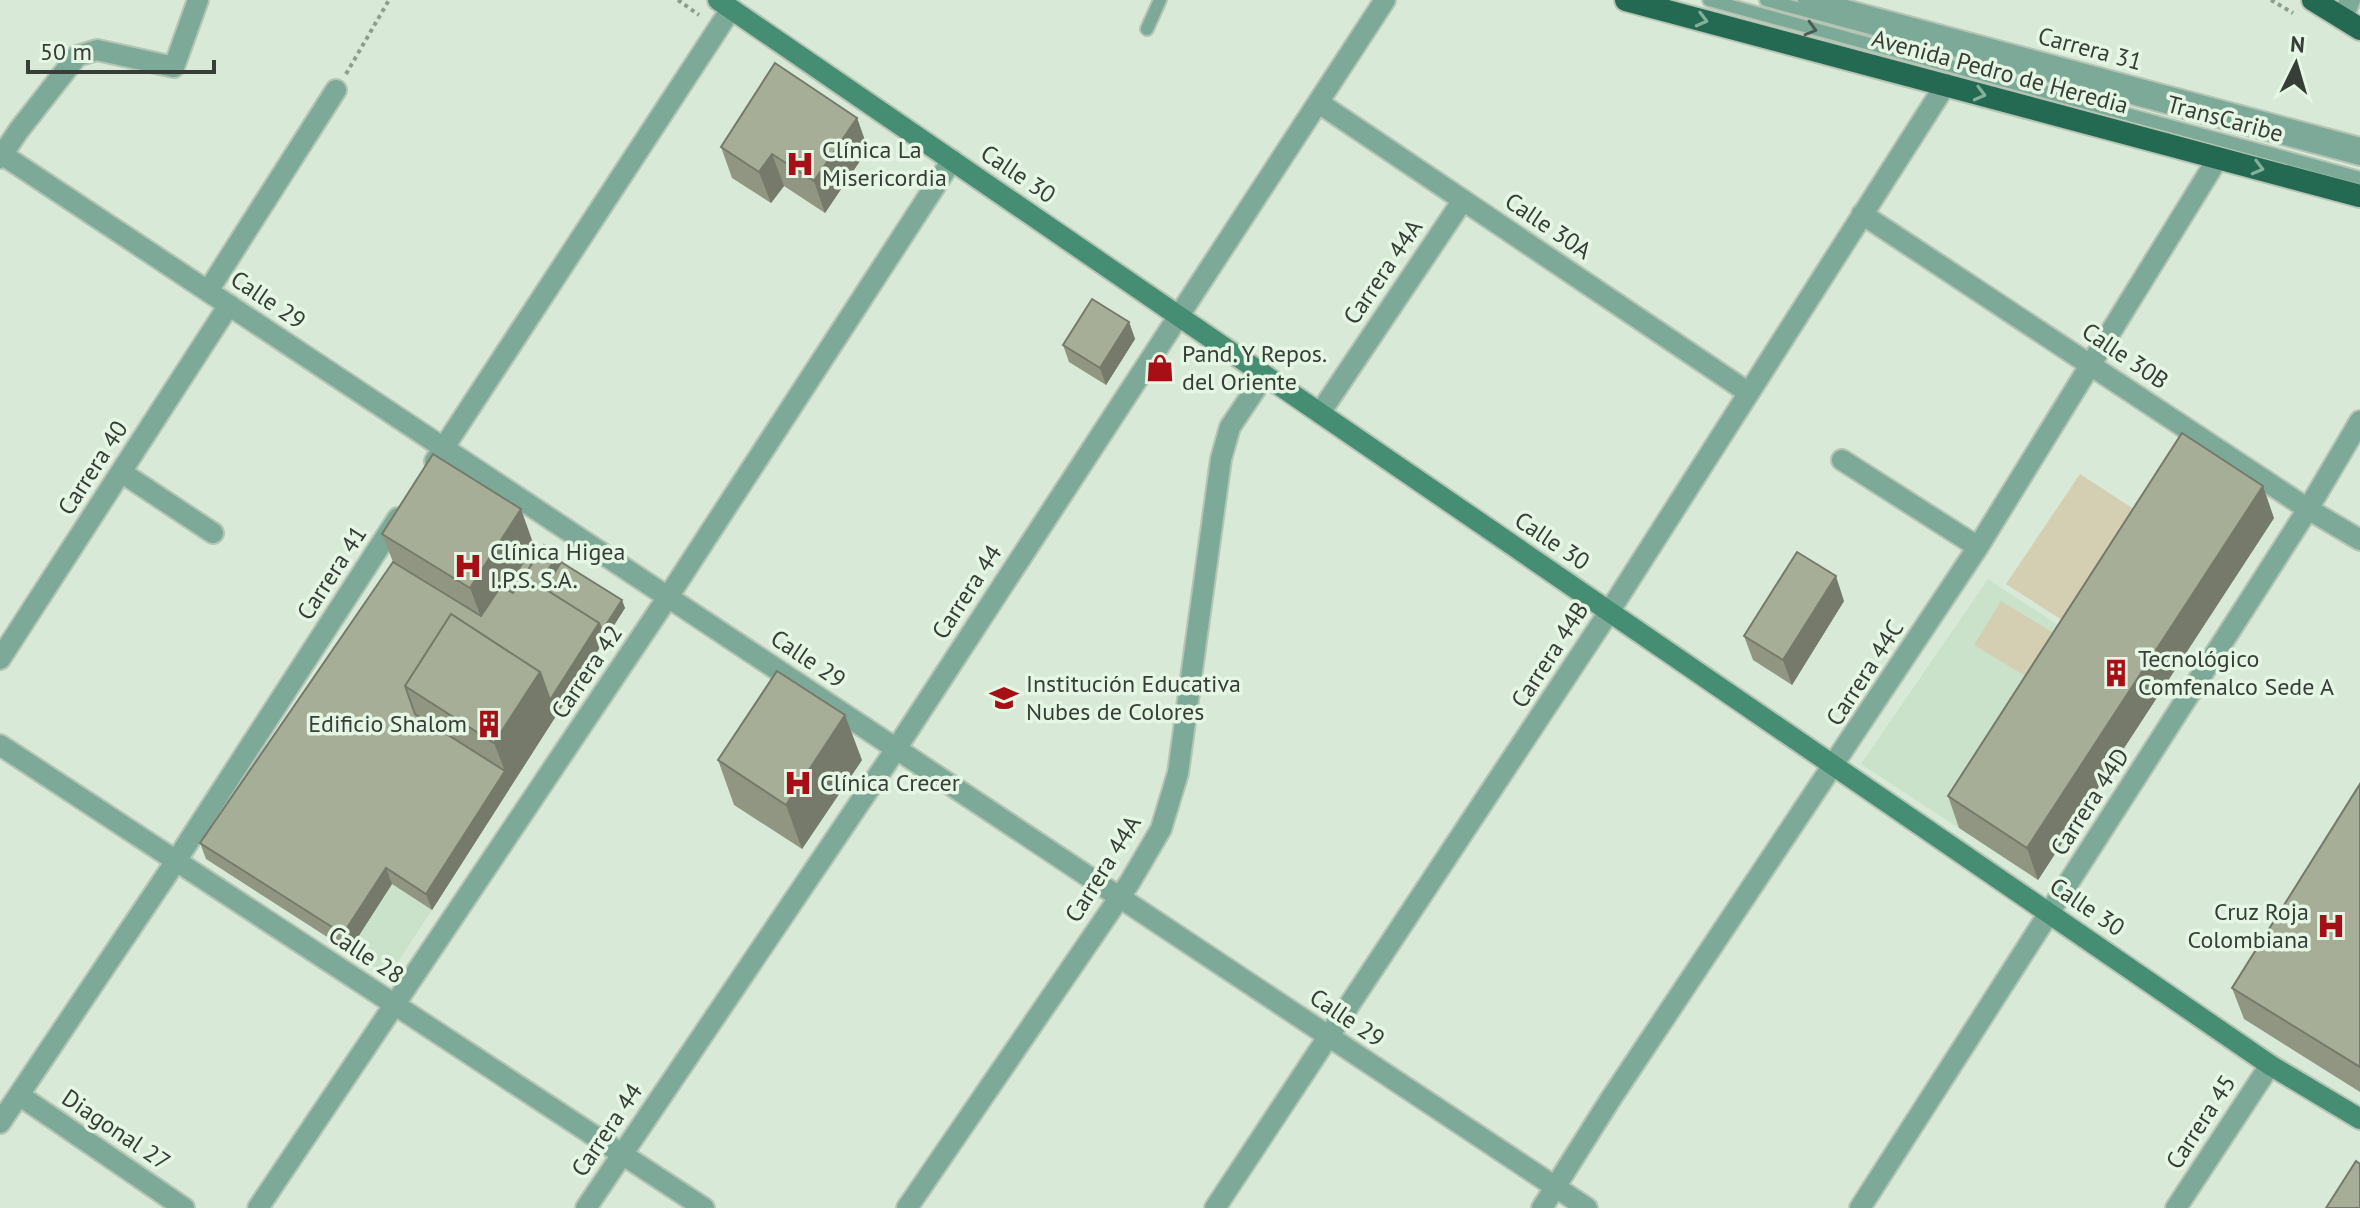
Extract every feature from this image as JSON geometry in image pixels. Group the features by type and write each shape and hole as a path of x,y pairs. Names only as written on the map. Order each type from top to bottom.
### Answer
{"highway":[{"name":"Avenida Pedro de Heredia","path":"1626,0 2360,196"},
{"path":"2313,0 2351,16"}],"main road":[{"name":"Calle 30","path":"725,4 2270,1065 2360,1119"}],"street":[{"path":"1,155 77,56 97,50 174,67 198,0"},
{"name":"Carrera 44","path":"586,1208 896,749 1385,0"},
{"name":"Carrera 31","path":"1808,0 2360,148"},
{"path":"424,477 725,4"},
{"name":"Carrera 44B","path":"1215,1208 1609,612 1946,84"},
{"path":"208,291 336,90"},
{"name":"Calle 30A","path":"1319,103 1749,393"},
{"name":"Calle 29","path":"1,155 1587,1208"},
{"name":"Carrera 44C","path":"1542,1208 1610,1100 1978,547 2218,158"},
{"name":"Carrera 42","path":"258,1208 668,597 952,160"},
{"name":"Carrera 44A","path":"1320,413 1463,200"},
{"name":"Calle 30B","path":"1862,214 2308,509 2360,540"},
{"name":"Carrera 40","path":"0,659 229,305"},
{"name":"Carrera 44A","path":"907,1208 1119,898 1161,829 1172,795 1221,459 1230,427 1265,375"},
{"name":"Carrera 44D","path":"1860,1208 2308,509 2360,421"},
{"path":"1842,460 1978,547"},
{"path":"121,472 213,533"},
{"name":"Carrera 41","path":"0,1123 176,861 407,504"},
{"name":"Calle 28","path":"0,745 704,1208"},
{"name":"Carrera 45","path":"2176,1208 2270,1065"},
{"name":"Diagonal 27","path":"19,1095 184,1208"}],"lane":[{"path":"1147,29 1160,0"},
{"name":"TransCaribe","path":"1709,0 2360,178"},
{"name":"TransCaribe","path":"1766,0 2360,159"}],"path":[{"path":"336,90 389,0"}],"shaded area":[{"path":"2080,474 2152,521 2079,631 2006,584"},
{"path":"2232,489 2274,518 2038,880 1861,764 1988,579 2079,639"},
{"path":"2001,601 2064,639 2037,683 1974,645"},
{"path":"392,884 432,910 389,976 349,951"}],"building":[{"path":"775,63 857,118 814,181 772,154 759,172 721,147"},
{"path":"1092,299 1129,322 1100,368 1063,345"},
{"name":"Tecnológico Comfenalco Sede A","path":"2182,433 2263,486 2027,848 1948,796"},
{"path":"433,454 521,509 470,588 382,534"},
{"path":"534,545 541,550 513,593 506,589"},
{"path":"544,545 558,554 539,585 599,623 550,700 540,672 451,614 405,686 415,714 505,771 426,894 386,868 343,934 200,843 393,562 481,616 501,586 513,593"},
{"path":"1797,552 1836,576 1783,660 1744,636"},
{"path":"561,562 622,600 602,631 599,623 545,589"},
{"path":"451,614 540,672 494,743 405,686"},
{"path":"777,671 845,715 786,805 718,760"},
{"name":"Cruz Roja Colombiana","path":"2360,784 2360,1067 2232,988"},
{"path":"2356,1161 2360,1164 2360,1208 2326,1208"}],"place":[{"name":"Clínica La Misericordia","path":"800,164"},
{"name":"Pand. Y Repos. del Oriente","path":"1160,368"},
{"name":"Clínica Higea I.P.S. S.A.","path":"468,566"},
{"name":"Tecnológico Comfenalco Sede A","path":"2116,673"},
{"name":"Institución Educativa Nubes de Colores","path":"1004,698"},
{"name":"Edificio Shalom","path":"489,724"},
{"name":"Clínica Crecer","path":"798,783"},
{"name":"Cruz Roja Colombiana","path":"2331,926"}]}
